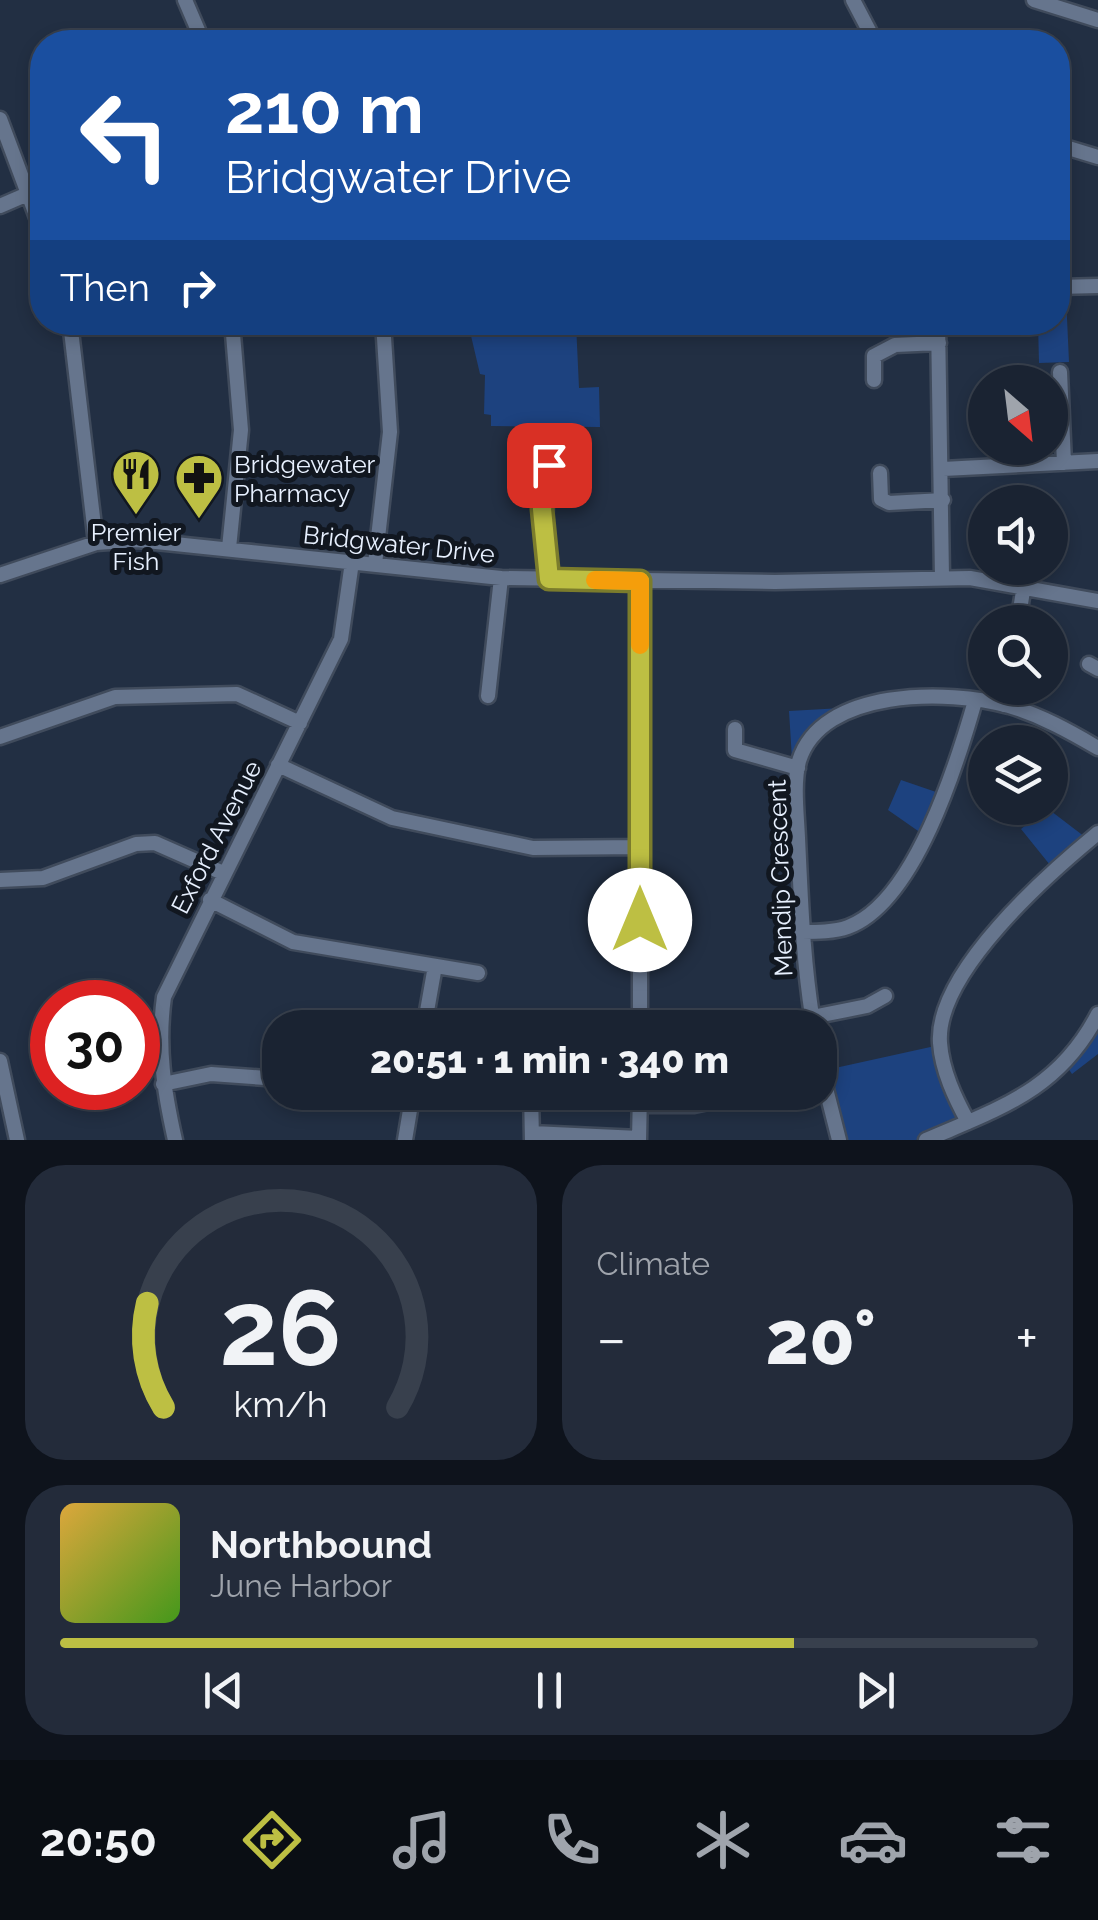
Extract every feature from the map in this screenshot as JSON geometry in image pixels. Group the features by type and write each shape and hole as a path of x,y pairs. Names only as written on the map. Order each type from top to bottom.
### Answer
{"street":[{"path":"186,0 198,30"},
{"path":"853,0 868,30"},
{"path":"1034,0 1098,20"},
{"path":"0,119 30,194 0,206"},
{"path":"1070,149 1098,157"},
{"path":"1070,287 1098,286"},
{"path":"72,335 96,543"},
{"path":"228,548 241,430 233,335"},
{"path":"375,564 390,432 384,335"},
{"path":"939,335 944,500 942,577"},
{"path":"874,380 874,356 884,348 939,343"},
{"path":"549,579 542,509 549,479 550,441"},
{"path":"1068,463 1098,461"},
{"path":"943,468 1016,465"},
{"path":"880,473 881,499 888,503 944,500"},
{"name":"Bridgwater Drive","path":"0,575 96,543 137,540 501,578 968,580"},
{"name":"Exford Avenue","path":"175,1140 163,1084 160,1030 164,997 341,639 352,562"},
{"path":"488,696 501,578"},
{"path":"640,581 640,1010"},
{"path":"1021,605 1024,585"},
{"name":"Bridgwater Drive","path":"1024,585 1098,601"},
{"path":"0,737 115,697 237,694 300,722"},
{"name":"Mendip Crescent","path":"812,1010 802,932 798,768 822,722 867,703 927,698 968,701"},
{"path":"802,932 847,928 869,916 890,891 935,822 974,705"},
{"name":"Mendip Crescent","path":"1004,705 1050,720 1098,748"},
{"path":"735,728 735,750 798,768"},
{"path":"278,765 392,818 533,848 640,848"},
{"path":"968,1122 952,1091 940,1040 950,998 972,962 1050,873 1098,833"},
{"path":"0,880 43,878 136,844 155,843 223,873"},
{"path":"210,900 293,942 478,973"},
{"path":"427,1010 435,966"},
{"path":"837,1014 885,996"},
{"path":"926,1140 1020,1099 1052,1077 1086,1038 1098,1014"},
{"path":"0,1060 17,1140"},
{"path":"163,1084 211,1074 262,1078"},
{"path":"405,1140 410,1110"},
{"path":"531,1110 532,1136 638,1139 639,1110"},
{"path":"831,1110 839,1140"}],"shaded area":[{"path":"471,335 577,335 579,388 599,387 600,427 491,426 491,415 484,414 485,375 480,374"},
{"path":"1038,335 1068,335 1069,362 1039,363"},
{"path":"842,708 817,721 792,759 789,711"},
{"path":"901,780 939,793 921,833 888,810"},
{"path":"1068,824 1085,837 1050,865 1021,829 1026,825"},
{"path":"1098,1021 1098,1054 1072,1074 1068,1068"},
{"path":"935,1046 944,1094 960,1122 916,1140 845,1140 837,1110 837,1068"}],"slow traffic":[{"path":"595,580 640,581 640,645"}],"place":[{"name":"Premier Fish","path":"136,516"},
{"name":"Bridgewater Pharmacy","path":"199,520"}],"route":[{"path":"549,465 542,538 549,579 640,581 640,920"}]}
